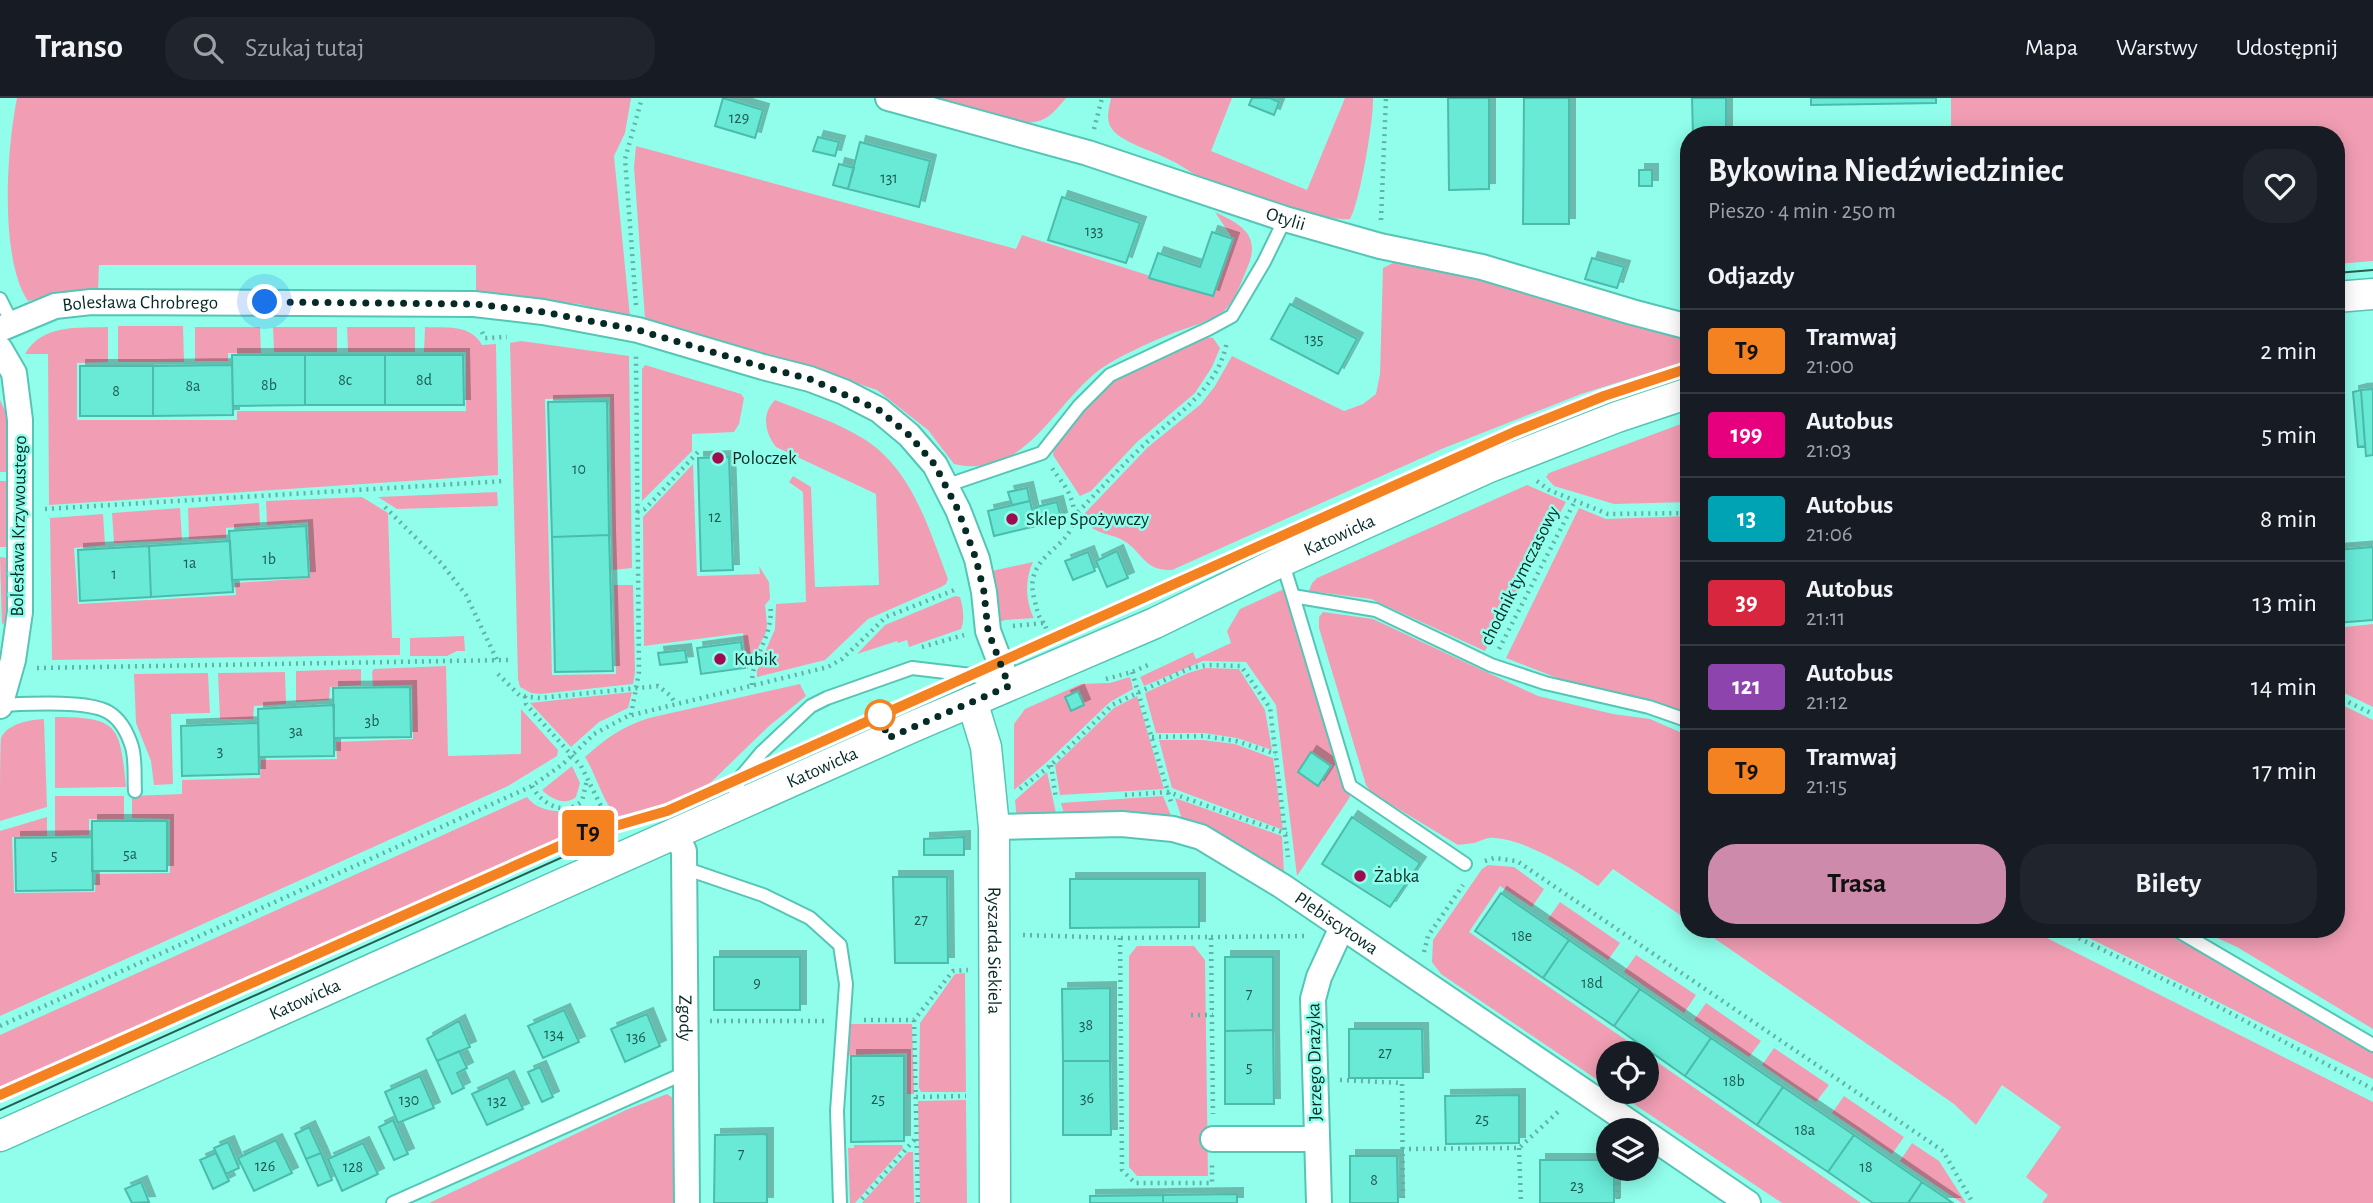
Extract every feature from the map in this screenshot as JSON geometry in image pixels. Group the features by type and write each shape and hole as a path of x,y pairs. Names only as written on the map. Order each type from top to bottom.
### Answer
{"street":[{"name":"Otylii","path":"888,98 1087,153 1284,219 1380,246 1482,267 1680,325"},
{"path":"2345,296 2373,294"},
{"name":"Bolesława Chrobrego","path":"6,326 55,306 91,302 463,304 543,312 634,344 763,367 810,379 879,410 909,435 935,465 958,510 976,559 984,592 988,631 1009,686"},
{"name":"Bolesława Krzywoustego","path":"0,349 14,373 20,420 20,612 10,669 0,705"},
{"name":"Katowicka","path":"0,1136 730,808 1155,623 1282,561 1487,468 1617,417 1680,396"},
{"name":"Ryszarda Siekiela","path":"972,701 986,747 994,827 995,1203"},
{"name":"Plebiscytowa","path":"994,827 1122,824 1201,836 1282,886 1623,1118"},
{"name":"Zgody","path":"676,834 684,851 687,1203"},
{"name":"Jerzego Drażyka","path":"1319,1203 1313,999 1319,977 1342,927"},
{"path":"1213,1139 1317,1139"},
{"path":"1659,1142 1748,1203"}],"lane":[{"path":"945,486 1042,453 1079,406 1110,375 1232,316 1264,261 1284,219"},
{"path":"0,299 6,326"},
{"path":"1282,561 1350,786 1465,864"},
{"path":"1293,596 1376,610 1491,665 1557,686 1649,707 1680,718"},
{"path":"730,808 740,778 762,752 811,706 827,698 912,668 971,675 1009,686"},
{"path":"0,705 49,704 94,707 107,711 124,728 132,747 135,791"},
{"path":"684,869 764,895 810,918 840,945 846,984 837,1111 840,1203"},
{"path":"2190,938 2373,1045"},
{"path":"393,1203 685,1073"}],"path":[{"path":"631,715 639,672 634,344 625,159 642,98"},
{"path":"1380,246 1386,98"},
{"path":"476,328 482,331 485,338 512,337"},
{"path":"1073,517 1144,444 1201,393 1216,372 1227,345 1227,338 1210,328"},
{"path":"634,344 642,357"},
{"path":"637,512 645,509 698,452"},
{"path":"1042,453 1069,494 1073,517 1069,535 1045,556 1035,569 1032,591 1039,618 1044,622 1061,664"},
{"path":"19,511 505,481"},
{"path":"1549,490 1608,514 1680,513"},
{"name":"chodnik tymczasowy","path":"1491,665 1575,500"},
{"path":"385,508 442,564 466,596 497,660"},
{"path":"0,1026 532,786 546,778 594,734 631,715 831,665 842,659 886,617 963,587 959,580"},
{"path":"752,685 751,673 768,637 772,620 770,604"},
{"path":"910,651 969,633 1044,622"},
{"path":"10,669 508,660"},
{"path":"831,665 835,676"},
{"path":"1011,797 1051,765 1112,705 1190,668 1207,665 1241,666 1270,708 1287,834 1289,875 1282,886"},
{"path":"1132,672 1180,831"},
{"path":"498,674 520,696 540,698 661,687 675,703"},
{"path":"526,696 526,704 581,766 622,858"},
{"path":"2345,700 2373,714"},
{"path":"1152,737 1203,736 1236,741 1276,754"},
{"path":"1051,765 1057,800"},
{"path":"532,786 543,802 571,808 582,801 588,779"},
{"path":"1479,863 1494,858 1517,861 1943,1151 1973,1203"},
{"path":"1423,955 1428,936 1464,884"},
{"path":"1017,934 1120,938 1307,937"},
{"path":"1211,937 1213,1139"},
{"path":"1120,938 1122,1170 1135,1183 1212,1183 1212,1178"},
{"path":"2079,938 2204,999 2373,1089"},
{"path":"918,1203 915,1020 953,971 969,970"},
{"path":"1191,1015 1213,1015"},
{"path":"699,1020 915,1020"},
{"path":"1335,1079 1402,1083 1403,1203"},
{"path":"916,1097 960,1096"},
{"path":"1402,1149 1519,1148 1564,1105"},
{"path":"858,1203 917,1137"},
{"path":"1519,1148 1521,1203"},
{"path":"1617,1181 1618,1203"}],"shaded area":[{"path":"17,98 631,98 625,133 614,156 630,317 579,304 476,293 476,265 99,265 98,290 52,295 28,301 19,283 9,233 8,176"},
{"path":"927,98 1066,98 1046,118 1020,123 987,117"},
{"path":"1111,98 1232,98 1211,151 1307,190 1345,98 1373,98 1366,160 1350,219 1320,216 1226,188 1130,142 1116,134 1110,125 1108,114"},
{"path":"1951,98 2373,98 2373,261 2345,263 2345,126 1951,126"},
{"path":"636,146 1016,249 1022,235 1213,296 1231,236 1215,212 1233,221 1246,232 1252,246 1251,255 1236,294 1222,313 1143,346 1101,369 1033,439 1016,452 998,462 977,466 954,464 928,430 877,390 645,319 634,167"},
{"path":"1397,261 1507,284 1680,338 1680,363 1581,394 1444,448 1172,570 1150,565 1126,542 1097,531 1088,524 1084,518 1085,513 1148,447 1201,404 1232,356 1344,411 1363,404 1376,394 1380,374 1383,268"},
{"path":"118,326 183,326 184,362 118,362"},
{"path":"108,327 108,362 77,363 77,420 237,420 237,411 466,411 466,352 424,352 425,327 465,330 482,345 496,344 498,475 49,505 48,354 25,354 32,344 51,333 73,328"},
{"path":"195,327 260,327 261,353 228,353 228,361 195,361"},
{"path":"273,327 337,327 337,352 274,352"},
{"path":"347,327 415,327 415,352 348,352"},
{"path":"1205,337 1213,338 1220,348 1212,367 1195,393 1137,442 1091,491 1080,496 1053,455 1054,448 1077,415 1108,383"},
{"path":"521,341 629,356 632,568 613,570 610,397 545,399 552,675 616,674 614,585 633,585 633,684 540,694 520,687 510,343"},
{"path":"645,365 741,394 744,398 739,424 734,432 692,434 692,451 642,501 642,369"},
{"path":"0,400 9,419 8,472 0,472"},
{"path":"775,400 843,427 864,439 895,466 907,483 926,521 948,579 941,587 868,619 825,660 757,677 757,671 775,629 776,604 806,602 803,492 789,482 793,476 811,487 815,587 879,585 876,494 776,447 766,424 768,411"},
{"path":"1680,424 1680,502 1614,504 1554,486 1546,477 1549,473"},
{"path":"693,464 697,576 760,574 759,566 769,582 770,599 765,605 766,632 747,670 743,633 644,646 643,517"},
{"path":"0,481 10,484 8,547 0,547"},
{"path":"1527,485 1566,502 1485,651 1371,599 1309,591 1317,578"},
{"path":"497,492 498,506 397,509 378,497"},
{"path":"362,497 388,513 392,638 400,638 400,655 52,660 50,518 103,514 105,545 74,548 78,604 236,595 235,583 310,578 308,522 267,525 266,501"},
{"path":"259,503 260,525 226,528 226,538 189,539 188,508"},
{"path":"180,508 182,540 114,543 112,513"},
{"path":"1579,508 1606,519 1680,516 1680,712 1644,700 1575,685 1506,658"},
{"path":"0,557 9,558 9,613 2,625"},
{"path":"1033,562 1027,590 1034,618 1005,620 993,624 987,572"},
{"path":"1284,589 1350,797 1297,876 1276,705 1246,662 1203,661 1144,686 1140,677 1193,652 1196,659 1231,643 1227,631 1240,609"},
{"path":"955,596 960,597 962,605 961,629 909,647 907,640 897,641 857,654 885,625"},
{"path":"1323,612 1373,619 1538,696 1613,714 1650,719 1680,732 1680,915 1613,869 1598,886 1562,864 1520,844 1491,838 1458,845 1372,793 1366,785 1319,628 1319,617"},
{"path":"2373,624 2373,707 2345,693 2345,627"},
{"path":"464,636 465,651 457,651 447,656 410,656 410,638"},
{"path":"446,666 448,756 521,754 521,709 558,750 557,756 508,786 0,1016 0,831 47,817 47,836 12,837 14,893 95,892 96,874 170,873 170,819 132,818 132,796 182,794 182,780 260,778 261,760 337,759 336,742 413,739 412,685 373,686 372,672 374,669"},
{"path":"1205,668 1239,669 1265,710 1272,750 1237,738 1204,733 1156,733 1145,693"},
{"path":"361,669 361,685 330,687 329,700 296,702 296,671"},
{"path":"285,672 286,704 254,706 253,719 220,719 218,673"},
{"path":"208,673 210,713 171,714 173,784 154,785 151,761 136,723 134,674"},
{"path":"1130,677 1133,689 1110,702 1014,790 1014,724 1025,709 1081,684 1110,683"},
{"path":"800,684 806,696 769,726 705,788 656,808 618,816 609,806 585,757 615,734 649,718"},
{"path":"632,692 628,708 599,722 571,747 530,703"},
{"path":"1137,696 1164,789 1060,795 1055,765 1114,708"},
{"path":"2345,706 2373,720 2373,1029 2218,938 2345,938"},
{"path":"55,717 92,719 112,729 121,750 126,787 55,788"},
{"path":"44,719 47,807 0,821 1,738 14,726 26,721"},
{"path":"1159,740 1203,740 1235,744 1273,758 1283,830 1172,788"},
{"path":"572,766 580,783 576,797 567,801 558,800 542,790"},
{"path":"1047,772 1058,822 1017,822 1015,800"},
{"path":"55,796 124,796 124,819 89,819 89,835 55,836"},
{"path":"1163,796 1175,825 1066,821 1061,803"},
{"path":"527,797 539,807 584,814 590,817 594,826 0,1089 0,1035"},
{"path":"1175,798 1282,836 1284,872 1280,878 1185,828"},
{"path":"1488,865 1514,867 1544,889 1532,907 1500,886 1469,932 1628,1041 1596,1041 1596,1079 1441,974 1432,962 1433,940 1482,869"},
{"path":"1560,902 1620,943 1608,960 1548,919"},
{"path":"1714,938 2047,938 2373,1102 2373,1203 2042,1203 2048,1195 2026,1177 2061,1127 2002,1085 1976,1125 1954,1104"},
{"path":"2089,938 2174,938 2373,1052 2373,1079"},
{"path":"1137,946 1194,946 1205,960 1208,1176 1137,1176 1129,1167 1129,956"},
{"path":"1636,955 1696,995 1684,1013 1624,972"},
{"path":"965,973 966,1092 921,1092 920,1023 955,974"},
{"path":"1706,1003 1761,1041 1749,1057 1694,1020"},
{"path":"851,1024 912,1024 914,1094 907,1094 907,1053 847,1055"},
{"path":"1774,1048 1829,1085 1816,1102 1762,1065"},
{"path":"1659,1063 1861,1203 1782,1203 1659,1121 1659,1118 1634,1104 1659,1104"},
{"path":"667,1094 673,1098 674,1203 429,1203 626,1110"},
{"path":"1844,1096 1904,1137 1892,1154 1832,1113"},
{"path":"966,1100 967,1203 920,1203 918,1101"},
{"path":"1912,1143 1939,1161 1966,1203 1962,1203 1900,1161"},
{"path":"854,1145 902,1145 903,1148 855,1203 850,1203 848,1148 854,1148"},
{"path":"908,1152 913,1152 914,1203 862,1203"}],"building":[{"path":"723,98 763,110 755,138 715,126"},
{"path":"1252,98 1270,98 1279,102 1274,115 1249,105"},
{"path":"1448,98 1489,98 1489,189 1449,190"},
{"path":"1524,98 1569,98 1569,224 1523,224"},
{"path":"1692,98 1726,98 1726,126 1693,126"},
{"path":"1811,98 1936,98 1936,103 1811,105"},
{"path":"818,137 839,142 835,156 813,151"},
{"path":"860,142 930,161 919,207 848,189"},
{"path":"839,164 854,168 848,189 833,185"},
{"path":"1639,170 1652,170 1652,186 1639,186"},
{"path":"1062,197 1140,223 1126,263 1048,240"},
{"path":"1212,232 1233,239 1213,296 1149,278 1158,253 1200,267"},
{"path":"1592,258 1624,267 1617,288 1585,279"},
{"path":"1290,304 1357,339 1338,374 1271,339"},
{"path":"232,355 305,355 305,405 233,406"},
{"path":"305,355 385,355 385,405 305,405"},
{"path":"385,355 463,355 464,405 385,405"},
{"path":"232,365 233,415 153,416 153,366"},
{"path":"80,366 153,366 153,416 80,416"},
{"path":"2373,389 2373,455 2366,456 2361,390"},
{"path":"2361,390 2365,446 2358,447 2353,392"},
{"path":"607,401 609,535 552,537 548,402"},
{"path":"729,457 733,570 701,571 698,458"},
{"path":"1027,488 1030,501 1012,505 1008,492"},
{"path":"1030,501 1036,526 994,536 988,511"},
{"path":"1057,502 1061,518 1045,523 1044,518 1039,519 1036,507"},
{"path":"306,526 309,577 232,580 229,531"},
{"path":"609,535 613,671 555,672 552,537"},
{"path":"230,541 233,592 151,597 149,546"},
{"path":"149,546 151,597 80,601 78,550"},
{"path":"2373,547 2373,620 2345,622 2345,549"},
{"path":"1117,551 1128,578 1107,587 1096,561"},
{"path":"1088,552 1095,571 1073,580 1065,561"},
{"path":"741,642 745,668 701,674 697,648"},
{"path":"685,650 687,662 660,665 658,653"},
{"path":"410,687 411,737 334,738 333,688"},
{"path":"1078,691 1084,705 1071,711 1065,697"},
{"path":"334,705 334,756 259,757 258,709"},
{"path":"258,723 259,774 182,776 181,726"},
{"path":"1311,752 1331,766 1318,786 1298,772"},
{"path":"1352,817 1420,863 1390,907 1322,864"},
{"path":"92,821 167,821 167,871 92,871"},
{"path":"92,837 93,890 16,891 15,838"},
{"path":"964,837 964,855 924,855 924,839"},
{"path":"893,877 947,877 948,963 895,963"},
{"path":"1070,879 1199,879 1199,927 1070,928"},
{"path":"1501,893 1569,940 1543,978 1475,931"},
{"path":"1569,940 1640,989 1614,1026 1543,978"},
{"path":"714,957 800,957 800,1010 714,1010"},
{"path":"1225,957 1273,957 1273,1030 1225,1031"},
{"path":"1110,988 1110,1061 1063,1061 1062,989"},
{"path":"1640,989 1711,1038 1685,1076 1659,1058 1659,1041 1635,1041 1614,1026"},
{"path":"564,1010 579,1042 543,1058 528,1026"},
{"path":"647,1014 660,1046 625,1062 611,1029"},
{"path":"459,1021 470,1047 437,1061 427,1039"},
{"path":"1349,1029 1422,1029 1423,1078 1349,1078"},
{"path":"1273,1030 1274,1104 1225,1104 1225,1031"},
{"path":"1711,1038 1783,1087 1757,1125 1685,1076"},
{"path":"459,1051 467,1068 457,1073 464,1088 452,1094 437,1061"},
{"path":"851,1056 904,1056 904,1141 851,1142"},
{"path":"1063,1061 1110,1061 1111,1135 1063,1135"},
{"path":"540,1067 553,1097 542,1102 528,1072"},
{"path":"420,1076 434,1108 398,1123 385,1092"},
{"path":"508,1077 523,1109 487,1125 472,1094"},
{"path":"1783,1087 1854,1135 1828,1172 1757,1125"},
{"path":"1519,1095 1519,1143 1446,1144 1445,1096"},
{"path":"393,1120 408,1154 394,1160 379,1127"},
{"path":"309,1127 321,1153 306,1159 295,1134"},
{"path":"767,1134 767,1203 714,1203 715,1135"},
{"path":"1854,1135 1922,1182 1908,1203 1873,1203 1828,1172"},
{"path":"276,1140 292,1173 254,1191 238,1158"},
{"path":"228,1142 239,1168 226,1174 214,1148"},
{"path":"363,1143 378,1174 342,1191 328,1159"},
{"path":"216,1153 229,1181 213,1189 200,1160"},
{"path":"321,1153 332,1180 318,1186 306,1159"},
{"path":"1350,1156 1397,1156 1398,1203 1350,1203"},
{"path":"1540,1160 1596,1160 1596,1181 1614,1181 1614,1203 1540,1203"},
{"path":"141,1182 149,1202 132,1203 125,1189"},
{"path":"1922,1182 1953,1203 1908,1203"},
{"path":"1237,1194 1237,1203 1163,1203 1163,1195"},
{"path":"1163,1195 1163,1203 1090,1203 1090,1196"}],"tram line":[{"path":"2345,272 2373,270"},
{"path":"0,1110 1406,478 1604,396 1680,370"},
{"name":"T9","path":"0,1095 584,835 667,811 1514,432 1604,396 1680,370"},
{"path":"0,1095 533,857 584,835 619,824"}],"place":[{"name":"Poloczek","path":"718,458"},
{"name":"Sklep Spożywczy","path":"1012,519"},
{"name":"Kubik","path":"720,659"},
{"name":"Żabka","path":"1360,876"}],"route":[{"path":"265,302 474,304 543,312 638,330 810,379 845,392 879,410 909,435 935,465 958,510 976,559 984,592 988,631 1009,686 888,738 880,715"}]}
